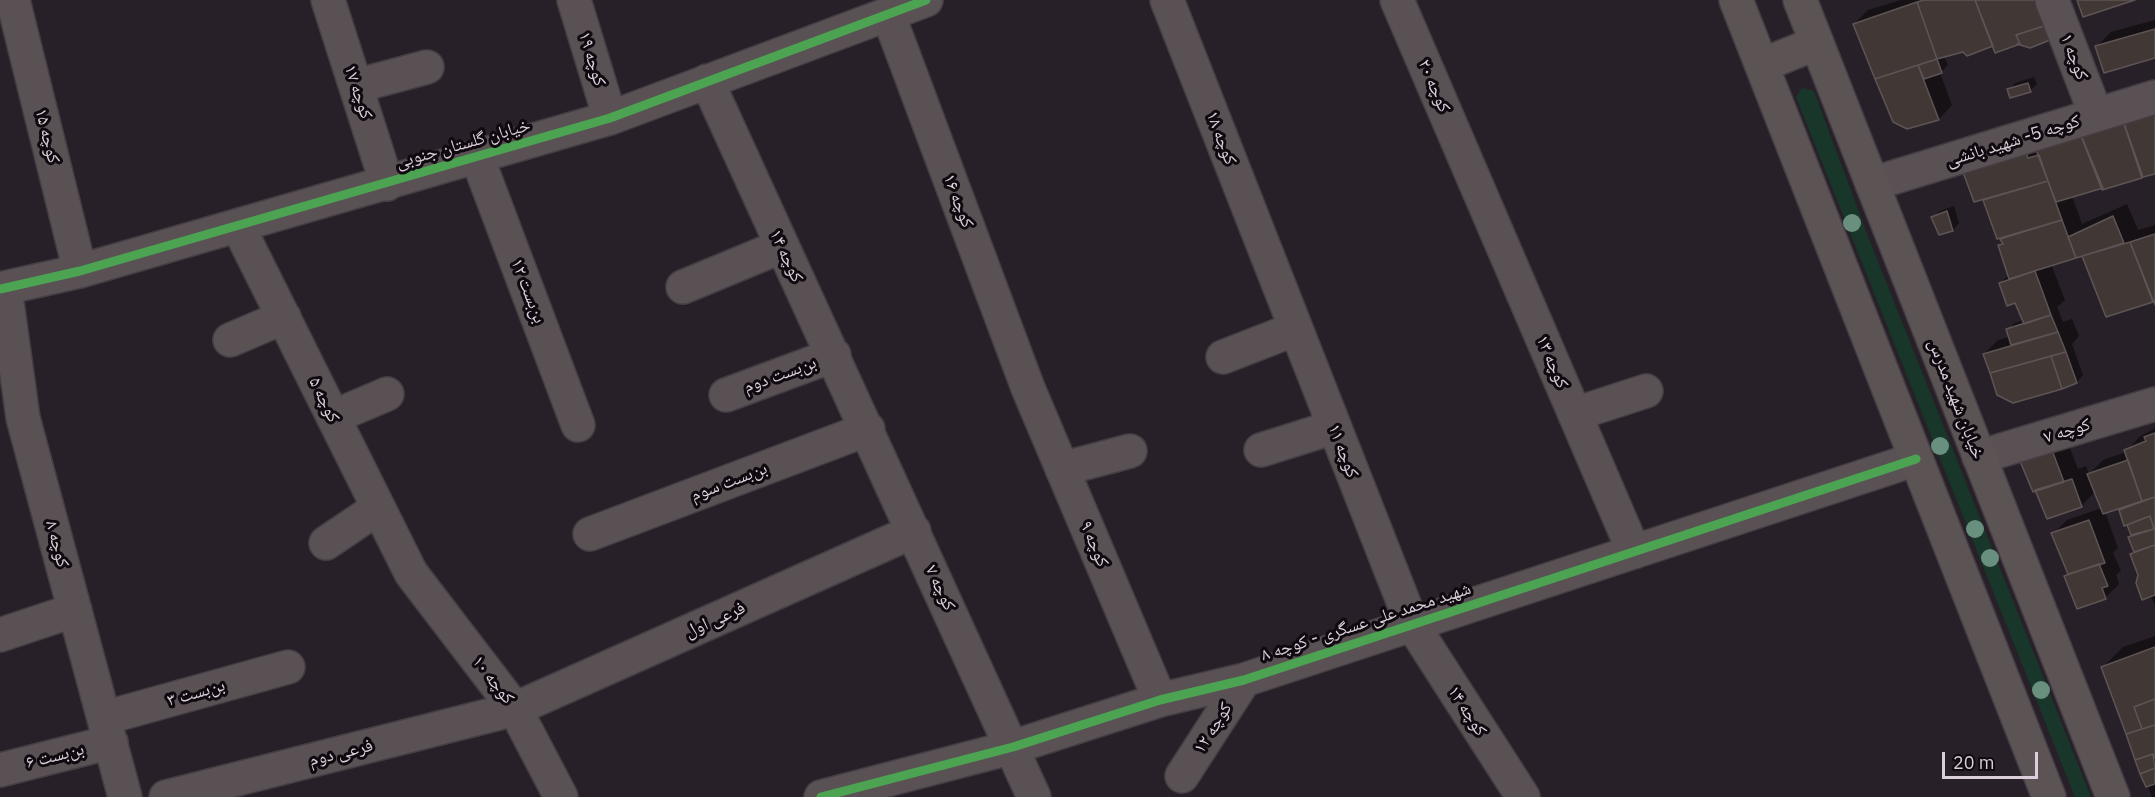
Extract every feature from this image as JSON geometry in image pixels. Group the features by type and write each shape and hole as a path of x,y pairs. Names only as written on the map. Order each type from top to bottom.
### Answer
{"main road":[{"path":"1736,0 2049,797"},
{"name":"خیابان شهید مدرس","path":"1800,0 2113,797"},
{"path":"1762,65 1817,43"}],"street":[{"name":"کوچه ۱۵","path":"13,0 80,271"},
{"name":"کوچه ۱۷","path":"328,0 387,183"},
{"name":"کوچه ۱۹","path":"574,0 610,118"},
{"name":"خیابان گلستان جنوبی","path":"2,289 80,271 610,118 926,0"},
{"name":"کوچه ۱۸","path":"1167,0 1275,277"},
{"name":"کوچه ۲۰","path":"1397,0 1471,172"},
{"name":"کوچه ۱","path":"2052,0 2096,115"},
{"name":"کوچه ۱۶","path":"888,14 1028,388"},
{"path":"356,86 427,67"},
{"name":"کوچه ۱۴","path":"707,81 868,429"},
{"name":"کوچه 5- شهید بانشی","path":"1872,184 2155,97"},
{"name":"بن‌بست ۱۲","path":"477,157 578,424"},
{"name":"کوچه ۱۳","path":"1471,172 1634,552"},
{"name":"کوچه ۵","path":"238,226 411,573"},
{"path":"683,287 782,246"},
{"name":"کوچه ۱۱","path":"1275,277 1412,624"},
{"name":"کوچه ۸","path":"2,289 11,423 75,610 125,797"},
{"path":"230,340 284,317"},
{"path":"1223,357 1295,328"},
{"name":"بن‌بست دوم","path":"726,394 834,356"},
{"name":"کوچه ۹","path":"1028,388 1160,700"},
{"path":"1575,414 1646,391"},
{"path":"333,417 387,394"},
{"name":"کوچه ۷","path":"1979,457 2155,404"},
{"path":"1261,450 1334,427"},
{"name":"کوچه ۷","path":"868,429 1013,747"},
{"name":"بن‌بست سوم","path":"590,534 868,429"},
{"path":"1062,469 1130,451"},
{"name":"شهید محمد علی عسگری - کوچه ۸","path":"821,797 1013,747 1160,700 1244,680 1916,459"},
{"path":"326,543 378,508"},
{"name":"فرعی اول","path":"515,709 915,531"},
{"name":"کوچه ۱۰","path":"411,573 515,709 561,797"},
{"path":"0,635 75,610"},
{"name":"کوچه ۱۴","path":"1412,624 1522,797"},
{"name":"بن‌بست ۳","path":"107,730 288,667"},
{"name":"کوچه ۱۲","path":"1182,776 1244,680"},
{"name":"فرعی دوم","path":"166,797 515,709"},
{"name":"بن‌بست ۶","path":"0,770 107,730"},
{"path":"1013,747 1034,797"}],"green space":[{"path":"1802,88 1814,91 1867,234 2091,797 2075,797 1796,97"}],"building":[{"path":"1975,0 1993,46 1967,56 1963,52 1937,59 1917,2"},
{"path":"1975,0 2040,0 2050,24 2016,35 2020,44 1995,53"},
{"path":"2077,0 2135,0 2083,17"},
{"path":"1917,2 1937,59 1875,79 1853,24"},
{"path":"2050,24 2055,38 2030,48 2017,44 2020,44 2016,35"},
{"path":"2155,29 2155,58 2104,73 2095,46"},
{"path":"1937,59 1942,73 1924,79 1918,65"},
{"path":"1918,65 1939,120 1907,129 1893,122 1875,79"},
{"path":"2028,83 2031,92 2010,98 2007,89"},
{"path":"2155,105 2155,174 2143,177 2121,115"},
{"path":"2121,115 2142,178 2102,190 2078,128"},
{"path":"2078,128 2103,188 2056,202 2033,142"},
{"path":"2023,145 2028,158 2039,155 2048,181 1974,202 1960,164"},
{"path":"2048,181 2062,220 1997,239 1983,200"},
{"path":"1947,211 1953,231 1939,235 1931,217"},
{"path":"2113,216 2124,243 2076,258 2068,237"},
{"path":"2062,220 2076,258 2009,279 1998,245 2003,244 2000,239"},
{"path":"2155,234 2155,305 2130,242"},
{"path":"2130,242 2153,302 2106,317 2082,256"},
{"path":"2035,271 2051,315 2024,324 2015,303 2007,306 1999,283"},
{"path":"2051,315 2058,332 2011,345 2006,329"},
{"path":"2058,332 2066,352 1990,373 1983,354"},
{"path":"2066,352 2077,383 2062,389 2051,356"},
{"path":"2051,356 2062,389 2013,403 1997,395 1990,373"},
{"path":"2155,433 2155,497 2142,501 2124,450 2146,441 2144,437"},
{"path":"2047,437 2064,482 2033,492 2014,447"},
{"path":"2128,460 2142,501 2103,514 2087,474"},
{"path":"2072,479 2082,507 2047,519 2035,490"},
{"path":"2155,497 2155,545 2134,552 2128,537 2154,529 2150,516 2124,526 2119,510"},
{"path":"2150,516 2154,529 2131,535 2127,525"},
{"path":"2089,520 2105,563 2068,574 2051,533"},
{"path":"2155,545 2155,595 2142,600 2136,583 2138,575 2130,554"},
{"path":"2099,564 2108,586 2102,588 2106,599 2077,609 2064,576"},
{"path":"2155,647 2155,699 2134,707 2142,729 2126,734 2101,667"},
{"path":"2155,699 2155,725 2142,729 2134,707"},
{"path":"2155,725 2155,758 2153,754 2135,760 2126,734"},
{"path":"2153,754 2155,768 2140,774 2135,760"},
{"path":"2155,768 2155,784 2146,787 2140,774"}],"cycle path":[{"path":"0,289 80,271 610,118 926,0"},
{"path":"821,797 1013,747 1160,700 1244,680 1916,459"}]}
